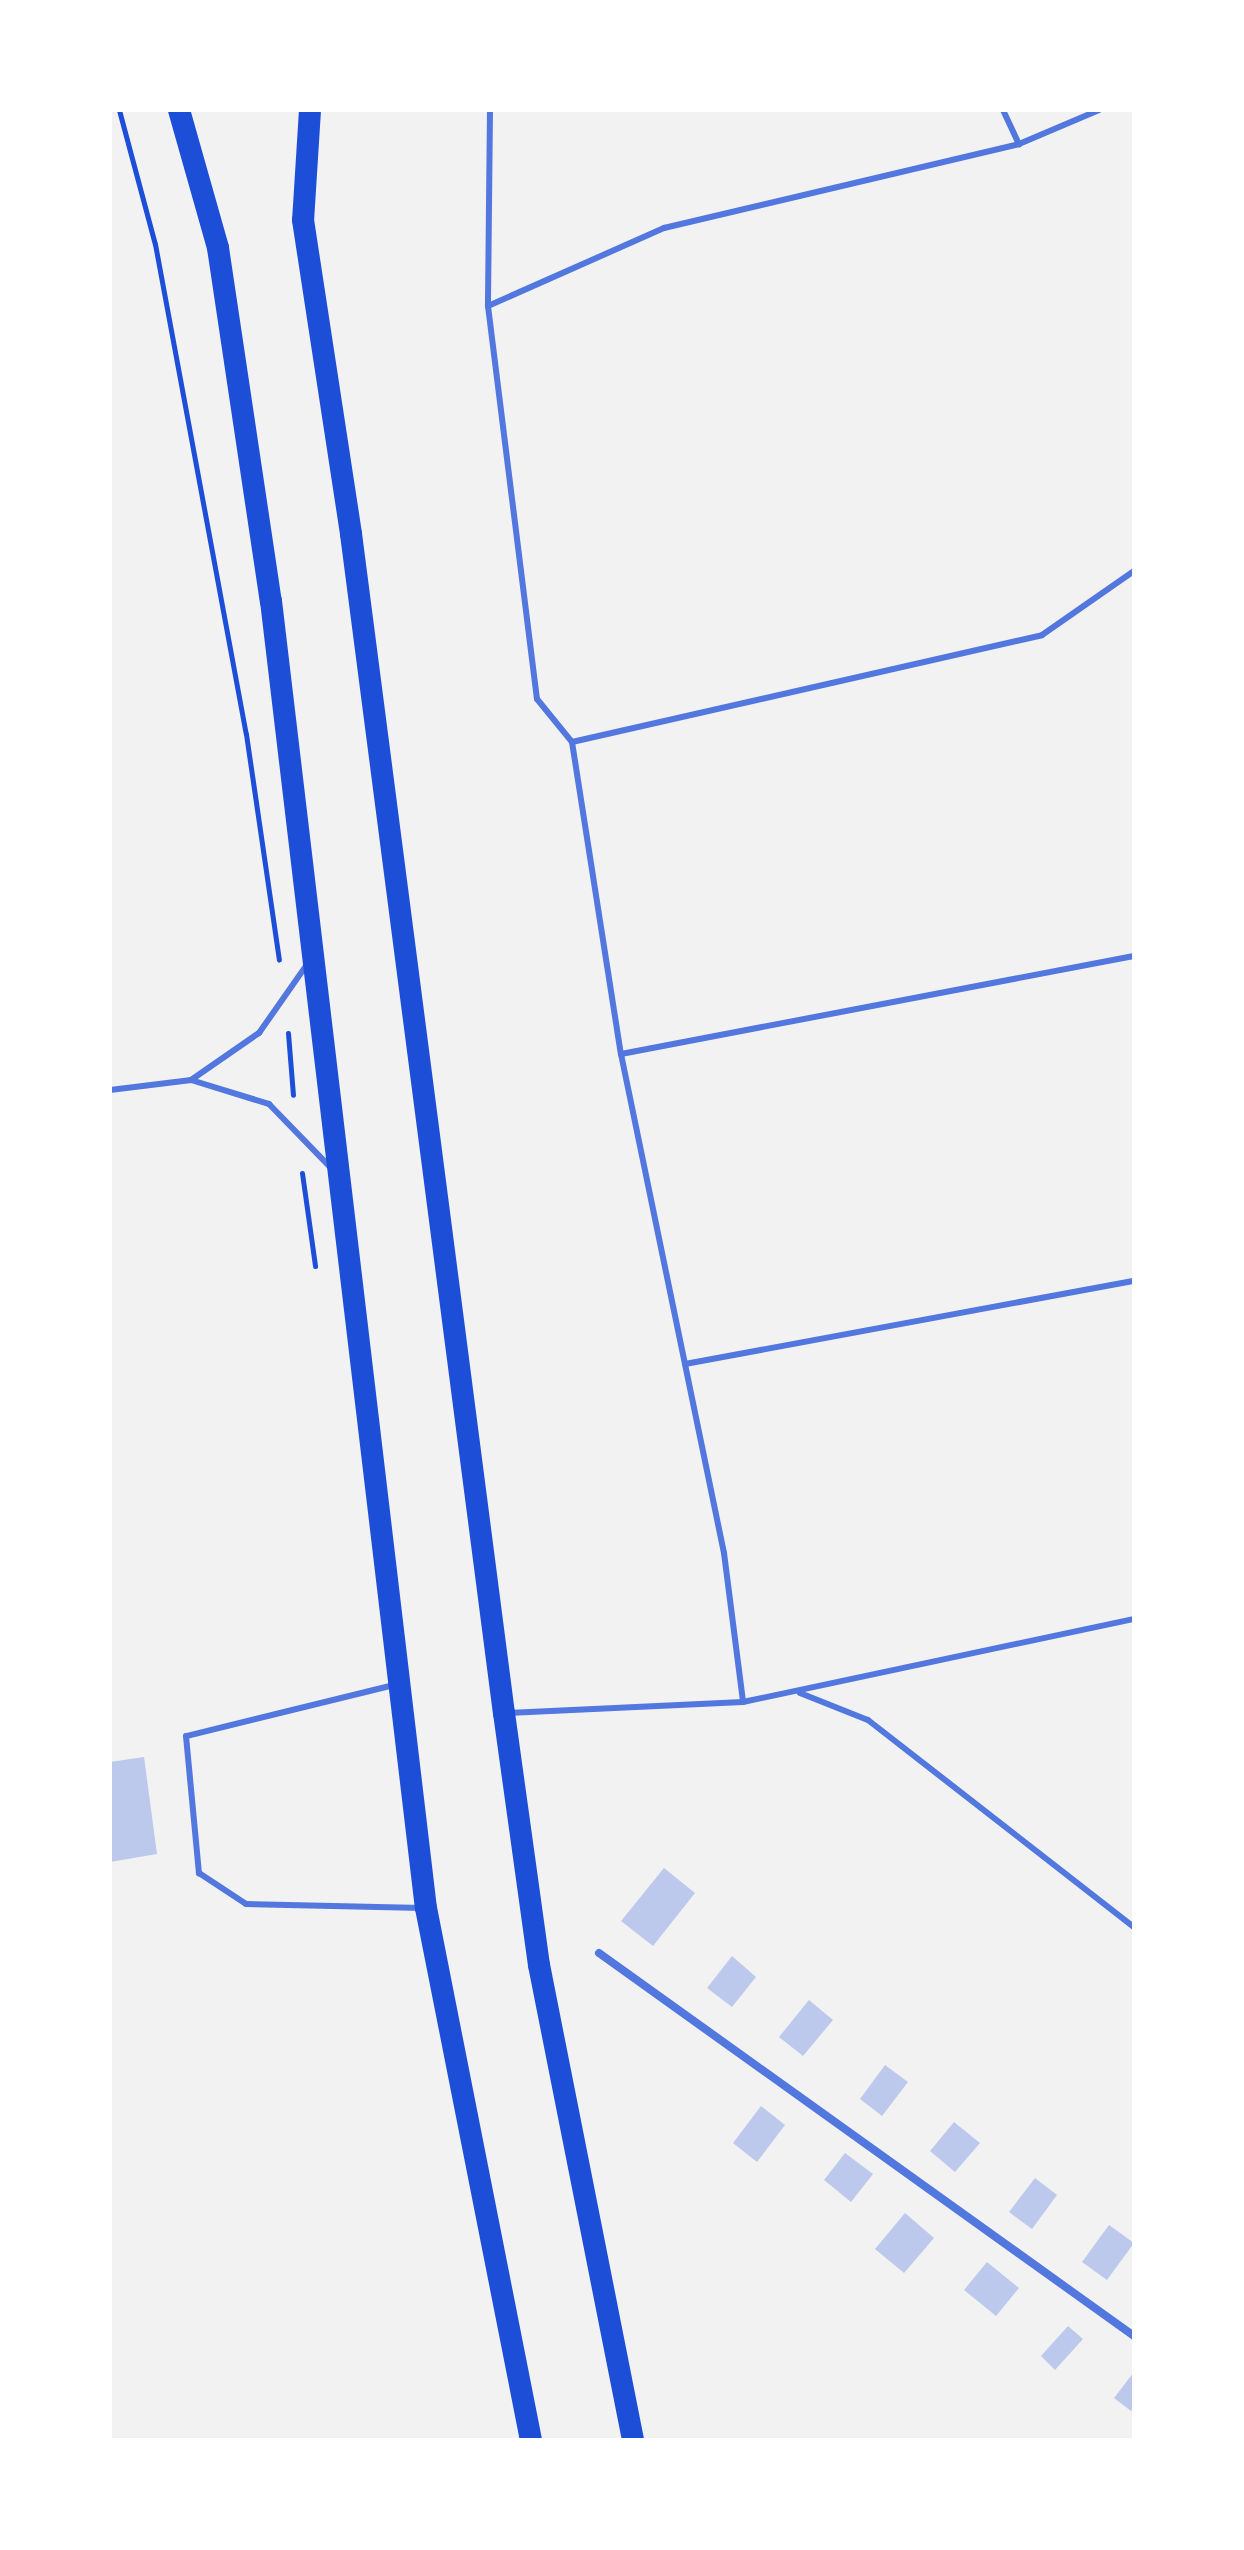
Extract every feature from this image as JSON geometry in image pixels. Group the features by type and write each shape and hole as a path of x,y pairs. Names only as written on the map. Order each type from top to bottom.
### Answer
{"highway":[{"path":"179,110 218,248 318,949 397,1684 426,1908 531,2440"},
{"path":"310,110 303,220 504,1713 539,1965 633,2440"}],"street":[{"path":"599,1953 1134,2336"}],"lane":[{"path":"490,110 488,306 537,699 572,742 621,1054 724,1553 743,1702"},
{"path":"1003,110 1019,144"},
{"path":"488,306 664,228 1019,144 1099,110"},
{"path":"572,742 1042,635 1134,571"},
{"path":"191,1080 259,1033 318,949"},
{"path":"621,1054 1134,956"},
{"path":"110,1090 191,1080 269,1104 344,1181"},
{"path":"685,1364 1134,1281"},
{"path":"504,1713 743,1702 800,1693 1134,1619"},
{"path":"397,1684 186,1736 199,1873 246,1904 426,1908"},
{"path":"800,1693 868,1720 1134,1927"}],"building":[{"path":"144,1757 157,1854 110,1862 110,1762"},
{"path":"664,1868 695,1893 653,1946 621,1921"},
{"path":"732,1956 756,1977 732,2007 707,1988"},
{"path":"809,2000 833,2020 803,2056 779,2037"},
{"path":"885,2065 908,2082 882,2116 860,2099"},
{"path":"761,2106 785,2125 757,2162 733,2143"},
{"path":"954,2122 980,2143 955,2172 930,2151"},
{"path":"845,2153 873,2174 851,2202 824,2180"},
{"path":"1035,2178 1057,2195 1032,2229 1009,2212"},
{"path":"905,2213 934,2238 904,2273 875,2249"},
{"path":"1109,2225 1134,2243 1107,2280 1082,2262"},
{"path":"987,2262 1019,2288 996,2316 964,2290"},
{"path":"1068,2326 1083,2339 1055,2370 1041,2356"},
{"path":"1134,2372 1134,2407 1131,2411 1114,2398"}]}
